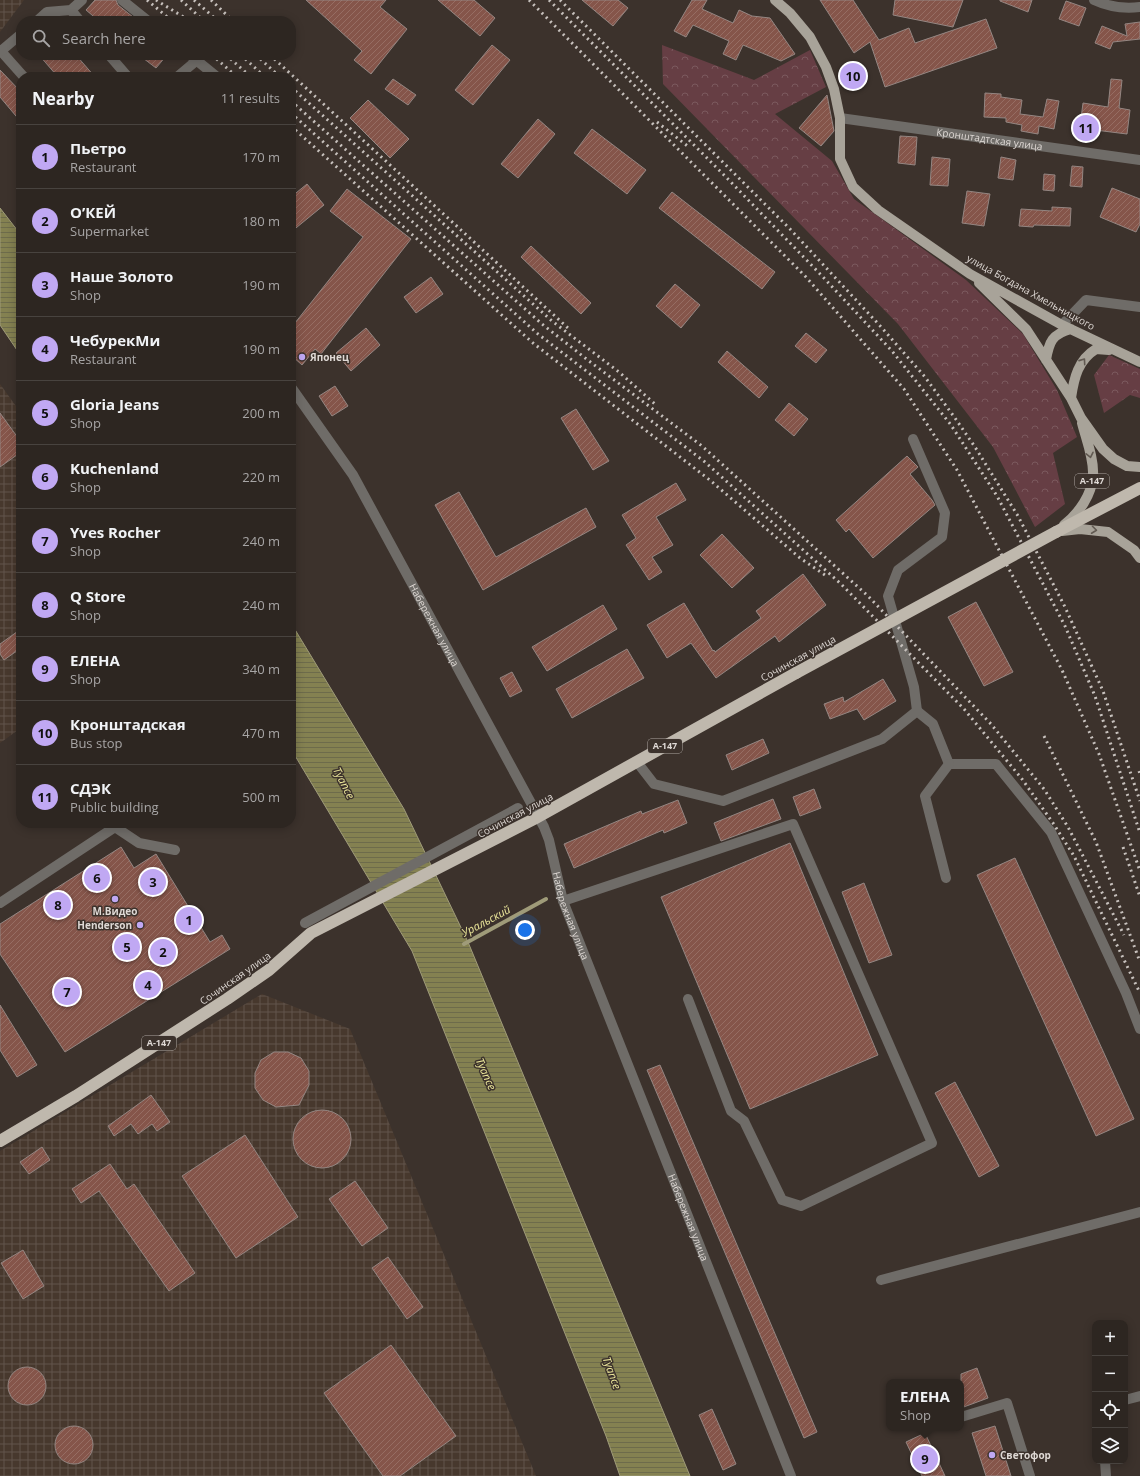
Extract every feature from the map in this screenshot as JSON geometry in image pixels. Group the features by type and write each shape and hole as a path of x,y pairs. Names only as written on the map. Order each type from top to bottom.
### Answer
{"highway":[{"name":"А-147","path":"1056,532 1140,488"},
{"name":"Сочинская улица","path":"0,1141 76,1096 227,999 268,970 308,928 536,818 796,673 1056,532"}],"main road":[{"name":"улица Богдана Хмельницкого","path":"775,0 790,12 810,37 826,67 840,118 840,159 853,187 878,210 970,274 1071,330 1140,362"},
{"path":"970,274 1026,329 1071,398"},
{"path":"1046,360 1048,347 1054,337 1062,332 1071,330"},
{"path":"1071,398 1076,372 1083,360 1096,349 1117,352"},
{"name":"А-147","path":"1071,398 1081,418 1103,449 1114,459 1127,466 1140,467"},
{"name":"А-147","path":"1056,532 1072,518 1082,506 1089,491 1093,475 1091,458 1081,418"},
{"name":"А-147","path":"1056,532 1080,528 1108,532 1134,550 1140,558"}],"street":[{"path":"43,16 47,12 71,10 82,0"},
{"path":"122,0 142,16"},
{"path":"1094,0 1104,5 1127,8 1140,6"},
{"path":"71,10 76,16"},
{"path":"16,38 1,50 20,72"},
{"path":"113,60 124,72"},
{"path":"181,72 191,60"},
{"path":"196,60 211,72"},
{"name":"Кронштадтская улица","path":"840,118 1140,160"},
{"path":"1062,325 1086,300 1140,307"},
{"name":"Набережная улица","path":"296,394 353,475 549,840 563,901 791,1476"},
{"path":"913,439 945,514 942,537 898,570 888,596 914,687 917,712 933,724 949,764"},
{"path":"637,762 654,784 723,801 882,739 917,712"},
{"path":"946,878 925,796 949,764"},
{"path":"949,764 996,764 1050,832 1126,993 1140,1029"},
{"path":"308,928 518,808"},
{"path":"563,901 794,824 932,1143 801,1206 782,1200 744,1122 731,1111 688,999"},
{"path":"0,903 113,828"},
{"path":"116,828 139,843 175,850"},
{"path":"881,1280 1140,1212"},
{"path":"1128,1399 1140,1396"},
{"path":"964,1416 1008,1403 1030,1476"},
{"path":"1105,1464 1106,1476"}],"shaded area":[{"path":"0,0 24,0 0,32"},
{"path":"0,384 16,406 16,732 0,743"},
{"path":"262,994 350,1029 536,1476 0,1476 0,1151"}],"green space":[{"path":"662,45 754,80 810,50 826,87 775,114 832,161 854,199 966,280 1023,334 1057,390 1077,437 1053,453 1065,504 1035,527 993,447 898,324 663,84"},
{"path":"1109,355 1140,369 1140,398 1130,395 1104,413 1094,375"}],"water":[{"path":"0,208 16,229 16,349 0,325"},
{"name":"Туапсе","path":"296,631 404,809 468,942 690,1476 620,1476 606,1436 412,951 296,757"}],"building":[{"path":"95,0 116,0 118,5 132,16 93,16 86,10"},
{"path":"306,0 386,0 380,7 407,29 371,74 354,60 362,51"},
{"path":"438,0 474,0 495,18 480,36"},
{"path":"582,0 618,0 628,8 613,26"},
{"path":"692,0 707,0 702,9 733,23 739,10 752,16 770,18 795,54 781,61 743,45 736,60 723,54 729,41 693,25 686,37 674,31"},
{"path":"820,0 853,0 879,40 909,28 915,43 986,19 997,48 885,87 870,42 854,53"},
{"path":"895,0 963,0 953,27 893,15"},
{"path":"1000,0 1032,0 1028,12"},
{"path":"1066,1 1086,8 1079,26 1059,19"},
{"path":"1140,22 1140,39 1113,42 1110,49 1095,43 1102,26 1127,36 1125,24"},
{"path":"492,45 510,60 473,105 455,90"},
{"path":"43,60 80,60 91,72 54,72"},
{"path":"146,60 163,60 156,68"},
{"path":"0,70 16,87 16,116 0,97"},
{"path":"393,79 416,95 408,105 385,89"},
{"path":"1111,79 1122,80 1119,108 1130,110 1127,134 1095,130 1094,136 1079,134 1083,103 1108,107"},
{"path":"985,93 1001,94 1001,97 1022,100 1020,114 1043,117 1047,99 1059,101 1054,129 1039,126 1038,134 1021,131 1022,125 1006,122 1006,118 984,117"},
{"path":"827,95 834,131 821,146 799,128"},
{"path":"368,100 409,139 390,158 350,118"},
{"path":"538,119 555,134 518,178 501,164"},
{"path":"592,129 646,170 627,194 574,153"},
{"path":"900,136 917,137 915,165 898,163"},
{"path":"932,157 950,159 948,186 930,185"},
{"path":"1001,157 1016,160 1013,180 998,178"},
{"path":"1072,166 1083,167 1082,187 1070,186"},
{"path":"1044,174 1055,175 1054,191 1043,190"},
{"path":"307,184 324,205 296,228 296,193"},
{"path":"1112,188 1140,199 1140,224 1136,232 1100,217"},
{"path":"347,189 411,239 321,354 315,349 302,365 296,360 296,322 363,237 330,211"},
{"path":"967,191 990,194 984,226 962,223"},
{"path":"672,192 775,272 762,289 659,208"},
{"path":"1052,207 1071,208 1070,226 1019,226 1021,209 1052,211"},
{"path":"531,246 591,303 581,314 521,257"},
{"path":"431,277 443,294 416,313 404,297"},
{"path":"675,284 700,305 681,328 656,306"},
{"path":"366,328 380,345 351,371 336,353"},
{"path":"806,333 827,350 816,363 795,346"},
{"path":"727,351 768,387 759,398 718,362"},
{"path":"335,386 348,406 332,416 319,396"},
{"path":"789,403 808,419 794,436 775,420"},
{"path":"576,409 609,461 593,470 561,418"},
{"path":"0,413 16,435 16,456 0,467"},
{"path":"907,456 918,467 910,474 935,505 873,558 849,529 846,532 836,520"},
{"path":"676,483 686,500 656,517 673,545 652,557 662,572 649,580 626,545 636,538 622,515"},
{"path":"459,492 496,557 586,508 596,527 483,590 435,505"},
{"path":"722,534 754,568 732,588 700,555"},
{"path":"803,574 826,605 779,642 775,636 716,678 691,643 667,658 647,625 684,603 715,652 761,618 756,611"},
{"path":"976,602 1013,672 984,686 948,617"},
{"path":"603,605 617,629 547,671 532,647"},
{"path":"16,633 16,652 4,660 0,654 0,644"},
{"path":"627,649 644,678 572,718 556,689"},
{"path":"512,672 522,691 510,697 500,678"},
{"path":"883,679 896,701 864,720 857,709 830,719 824,704 843,697 844,702"},
{"path":"763,739 769,753 732,770 726,755"},
{"path":"814,789 821,808 800,816 793,797"},
{"path":"773,799 781,819 721,841 714,823"},
{"path":"678,800 687,823 664,833 663,830 574,868 564,844 641,811 642,814"},
{"path":"790,843 878,1055 750,1109 661,897"},
{"path":"121,847 134,868 156,854 210,942 222,935 230,949 65,1052 0,954 0,924"},
{"path":"1015,858 1134,1119 1096,1136 977,875"},
{"path":"864,883 892,955 869,963 842,892"},
{"path":"0,1005 37,1065 17,1077 0,1050"},
{"path":"274,1052 288,1052 301,1058 309,1071 309,1085 299,1105 276,1107 263,1100 255,1088 255,1073 261,1060"},
{"path":"660,1065 817,1432 804,1438 647,1070"},
{"path":"955,1082 999,1166 979,1177 935,1093"},
{"path":"151,1095 170,1122 157,1131 152,1124 138,1134 131,1124 114,1136 108,1126"},
{"path":"316,1110 328,1110 343,1118 351,1133 351,1145 343,1160 328,1168 316,1168 301,1160 293,1145 293,1133 301,1118"},
{"path":"245,1135 298,1217 236,1258 182,1176"},
{"path":"42,1147 50,1160 29,1174 20,1162"},
{"path":"110,1164 127,1189 134,1184 195,1273 169,1291 99,1191 81,1203 72,1189"},
{"path":"355,1181 388,1228 362,1246 329,1199"},
{"path":"23,1250 44,1286 23,1299 1,1263"},
{"path":"388,1257 423,1307 407,1319 372,1268"},
{"path":"391,1345 456,1436 400,1476 383,1476 324,1393"},
{"path":"23,1367 31,1367 41,1372 45,1379 45,1393 41,1400 31,1405 23,1405 13,1400 11,1397 8,1390 8,1382 13,1372 16,1370"},
{"path":"977,1368 988,1398 964,1407 964,1379 961,1379 961,1374"},
{"path":"712,1409 736,1464 723,1470 699,1415"},
{"path":"70,1426 78,1426 88,1431 92,1438 92,1452 88,1459 78,1464 70,1464 60,1459 58,1456 55,1449 55,1441 60,1431 63,1429"},
{"name":"Светофор","path":"995,1426 1011,1476 986,1476 972,1433"},
{"path":"925,1433 945,1476 922,1476 906,1442"}],"waterway":[{"name":"Уральский","path":"464,944 546,899"}],"railway":[{"path":"147,0 166,16"},
{"path":"156,0 182,16"},
{"path":"181,0 199,16"},
{"path":"194,0 212,16"},
{"path":"211,0 228,16"},
{"path":"529,0 806,277 904,389 957,470 1062,670 1099,754 1140,871"},
{"path":"549,0 725,176 823,277 892,351 951,425 997,496 1065,626 1095,696 1140,833"},
{"path":"560,0 791,230 883,329 925,377 955,418 1018,516 1065,607 1103,691 1140,801"},
{"path":"218,60 231,72"},
{"path":"232,60 245,72"},
{"path":"246,60 260,72"},
{"path":"261,60 275,72"},
{"path":"275,60 289,72"},
{"path":"296,79 568,328"},
{"path":"296,91 552,321 619,372 656,405"},
{"path":"296,105 542,324 702,446 868,596 991,724 1044,789 1068,827 1124,935"},
{"path":"296,117 538,334 705,462 841,584 964,709 1022,779 1074,856 1140,993"},
{"path":"657,122 690,148"},
{"path":"296,130 533,343 711,481 800,558 825,575"},
{"path":"1044,736 1096,842 1140,962"},
{"path":"1123,847 1140,897"}],"place":[{"name":"Кронштадская","path":"853,76"},
{"name":"СДЭК","path":"1086,128"},
{"name":"Японец","path":"302,357"},
{"name":"Kuchenland","path":"97,878"},
{"name":"Наше Золото","path":"153,882"},
{"name":"М.Видео","path":"115,899"},
{"name":"Q Store","path":"58,905"},
{"name":"Пьетро","path":"189,920"},
{"name":"Henderson","path":"140,925"},
{"name":"Gloria Jeans","path":"127,947"},
{"name":"О’КЕЙ","path":"163,952"},
{"name":"ЧебурекМи","path":"148,985"},
{"name":"Yves Rocher","path":"67,992"},
{"name":"Светофор","path":"992,1455"},
{"name":"ЕЛЕНА","path":"925,1459"}]}
